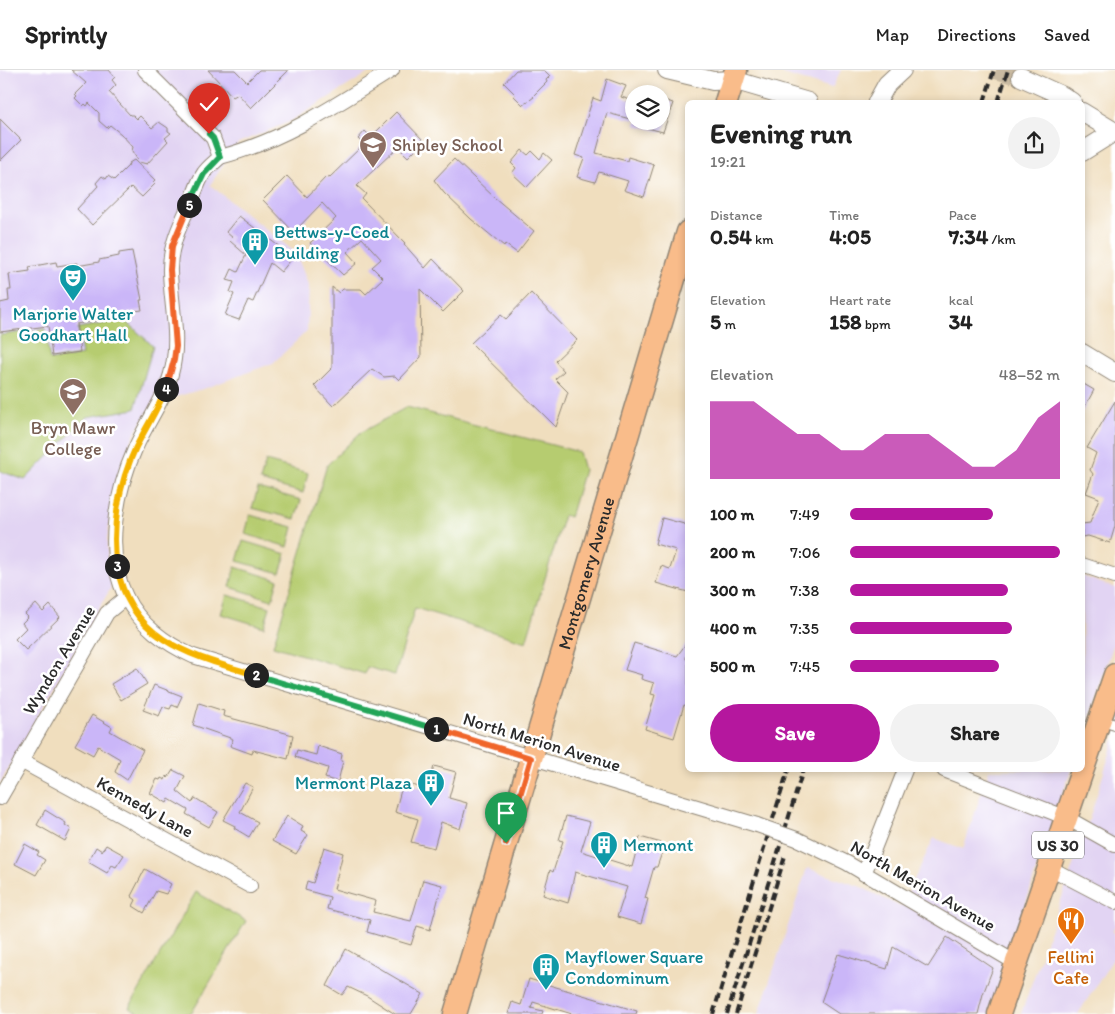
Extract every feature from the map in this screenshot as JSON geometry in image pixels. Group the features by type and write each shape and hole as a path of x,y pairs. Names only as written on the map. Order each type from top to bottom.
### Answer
{"main road":[{"path":"727,100 734,75"},
{"name":"Montgomery Avenue","path":"455,1014 685,242"},
{"name":"US 30","path":"1005,1012 1016,962 1067,818 1108,723 1115,675"}],"street":[{"path":"145,70 213,138 220,157 245,151 298,126 392,70"},
{"path":"667,70 714,81 734,75 803,100"},
{"path":"877,100 887,84 902,70"},
{"path":"1021,77 1064,96 1068,100"},
{"path":"1085,114 1114,132 1085,150"},
{"name":"North Merion Avenue","path":"220,157 204,174 172,246 170,270 175,333 174,360 166,390 129,464 118,508 114,533 117,570 126,597 137,614 165,641 193,656 757,825 797,839 839,859 1016,962"},
{"path":"1085,355 1115,373"},
{"path":"1085,566 1115,576"},
{"name":"Wyndon Avenue","path":"0,798 107,613 126,597"},
{"name":"Kennedy Lane","path":"21,761 250,886"},
{"path":"864,874 904,772"},
{"path":"949,772 1067,818 1115,845"},
{"path":"1050,868 1115,902"}],"shaded area":[{"name":"Bryn Mawr College","path":"0,70 373,70 291,121 238,143 210,185 296,253 309,287 307,331 273,363 206,388 154,403 137,429 124,457 114,496 107,540 108,566 112,580 110,589 0,783"},
{"path":"769,70 841,70 832,88"},
{"path":"1085,577 1115,588 1115,640 1085,731"},
{"path":"1115,737 1115,926 1112,932 1115,934 1115,956 1078,1014 1021,1014 1089,820"},
{"path":"988,772 1070,772 1036,871 991,1014 759,1014 807,868 861,887 901,907 934,838 963,849"}],"green space":[{"path":"125,320 153,346 135,409 87,417 25,480 0,471 0,335 45,329 50,360 82,355 78,328"},
{"path":"407,407 579,452 584,470 570,517 564,515 526,642 415,608 395,675 367,667 365,674 273,646 327,465 360,433"},
{"path":"266,461 308,473 303,493 260,481"},
{"path":"258,488 301,500 295,519 252,508"},
{"path":"250,515 293,527 288,547 245,534"},
{"path":"243,541 286,554 280,573 237,561"},
{"path":"235,567 278,580 272,600 230,587"},
{"path":"227,595 270,607 264,627 221,614"},
{"path":"196,892 246,921 191,1014 140,1014 129,1008"}],"building":[{"path":"71,70 109,70 115,77 112,80 116,85 109,92 130,115 137,119 140,116 152,128 159,122 168,128 168,131 171,133 165,138 168,141 147,164 139,162 132,151 133,147 121,134 110,125 107,128 99,121 99,113 89,103 87,106 85,104 83,106 75,98 77,96 75,94 86,83"},
{"path":"208,70 235,70 247,82 259,70 289,70 251,108 238,94 233,97"},
{"path":"516,70 544,70 550,76 534,97 523,105 504,83"},
{"path":"607,79 625,86 621,97 625,98 625,118 607,113 596,153 627,161 628,157 654,165 644,197 624,190 628,181 599,172 595,182 577,177 584,158 575,155 593,98 601,101"},
{"path":"396,112 424,141 408,157 398,147 357,186 366,194 362,199 405,243 425,268 433,259 464,291 443,312 420,289 421,357 399,380 395,376 384,377 372,369 333,406 314,386 332,368 332,287 339,293 343,289 361,289 366,294 383,278 372,267 381,259 362,238 347,252 357,263 343,275 310,243 336,218 322,203 294,232 263,200 287,176 307,197 326,177 329,178 364,144 358,139 365,131 371,137"},
{"path":"0,119 21,140 0,161"},
{"path":"522,150 528,155 532,151 540,159 544,153 552,160 527,187 512,173 516,168 511,163"},
{"path":"454,159 495,198 534,231 517,253 505,244 504,246 471,219 444,193 434,180"},
{"path":"134,160 155,180 153,182 155,184 142,197 131,187 92,225 77,209 98,186 96,183 102,176 106,179 108,176 114,180"},
{"name":"Bettws-y-Coed Building","path":"239,216 289,254 286,258 290,261 281,272 270,263 253,302 248,300 239,320 225,315 234,294 230,292 234,282 227,280 232,269 238,272 246,255 230,241 233,238 226,232"},
{"name":"Marjorie Walter Goodhart Hall","path":"132,251 142,300 140,300 142,310 120,313 120,317 76,324 80,352 52,356 48,326 0,332 0,303 9,301 8,290 11,290 9,274 30,271 29,267 56,262 57,266 77,263 77,266 99,262 99,260 119,256 119,253"},
{"path":"531,293 577,340 555,361 564,371 555,379 568,392 556,427 471,343 501,315 506,319"},
{"path":"1085,385 1094,390 1085,406"},
{"path":"1115,401 1115,526 1110,543 1085,536 1085,524 1090,523 1099,498 1086,493 1093,474 1090,470 1096,453 1087,448"},
{"path":"662,518 685,524 685,591 656,583 661,566 670,569 676,550 655,544"},
{"path":"36,604 43,612 50,605 60,617 26,650 15,639 26,628 22,623 28,617 25,614"},
{"path":"634,643 677,656 685,645 685,705 674,738 645,729 655,695 651,694 654,683 641,679 642,675 625,670"},
{"path":"137,668 147,684 121,700 111,684"},
{"path":"154,685 182,696 177,707 172,705 170,709 163,707 159,716 143,710"},
{"path":"199,703 224,711 223,716 293,735 288,759 253,750 252,754 230,746 233,739 193,725"},
{"path":"92,715 112,727 110,731 143,750 127,780 115,772 120,759 98,746 93,755 75,745"},
{"path":"318,746 342,754 341,761 343,761 338,782 325,778 328,768 295,757 297,750 316,755"},
{"name":"Mermont Plaza","path":"434,766 456,772 449,798 467,803 460,829 441,822 434,848 411,842 418,819 395,812 403,783 428,789"},
{"path":"173,770 185,776 177,791 192,803 195,798 218,812 209,827 186,814 188,810 169,799 167,803 150,793 157,779 165,780 166,776 168,778"},
{"path":"245,783 253,787 240,812 258,822 249,837 234,828 235,826 223,820"},
{"path":"45,810 66,823 65,825 71,829 65,841 37,825"},
{"path":"287,816 303,826 301,831 308,835 296,854 272,841"},
{"name":"Mermont","path":"566,816 590,822 581,851 632,867 640,837 665,844 657,867 654,867 645,898 648,899 641,924 617,917 627,887 575,872 568,903 543,895 550,870 553,872 563,841 559,840"},
{"path":"25,844 39,852 37,855 45,860 36,875 15,864"},
{"path":"106,845 124,855 116,867 112,865 107,873 88,862 96,847 102,851"},
{"path":"324,847 343,853 334,889 376,901 373,912 411,921 423,880 442,885 430,930 417,926 411,945 367,932 370,920 327,909 330,897 305,890 307,881 313,883"},
{"path":"145,869 171,884 166,894 156,891 144,913 133,906 136,900 131,896"},
{"path":"947,937 993,968 978,1014 839,1014 821,1002 838,954 887,969 893,947 928,967"},
{"path":"346,949 423,994 411,1014 395,1014 367,996 348,987 342,995 327,986"},
{"name":"Mayflower Square Condominum","path":"529,979 637,1011 636,1014 572,1014 533,1002 531,1008 543,1011 542,1014 508,1014 512,1002 521,1005"}],"tunnel":[{"path":"996,70 1021,77"}],"railway":[{"path":"985,100 994,70"},
{"path":"999,100 1008,70"},
{"path":"713,1014 787,772"},
{"path":"727,1014 802,772"},
{"path":"736,1014 785,856"}],"place":[{"name":"Shipley School","path":"373,169"},
{"name":"Bettws-y-Coed Building","path":"255,266"},
{"name":"Marjorie Walter Goodhart Hall","path":"73,302"},
{"name":"Bryn Mawr College","path":"73,416"},
{"name":"Mermont Plaza","path":"431,807"},
{"name":"Mermont","path":"604,869"},
{"name":"Fellini Cafe","path":"1071,945"},
{"name":"Mayflower Square Condominum","path":"546,991"}],"route":[{"path":"209,134 213,138 220,157 204,174 172,246 170,270 176,346 172,372 166,390 129,464 118,508 114,533 114,551 117,570 126,597 137,614 150,628 165,641 193,656 531,758 506,843"}]}
